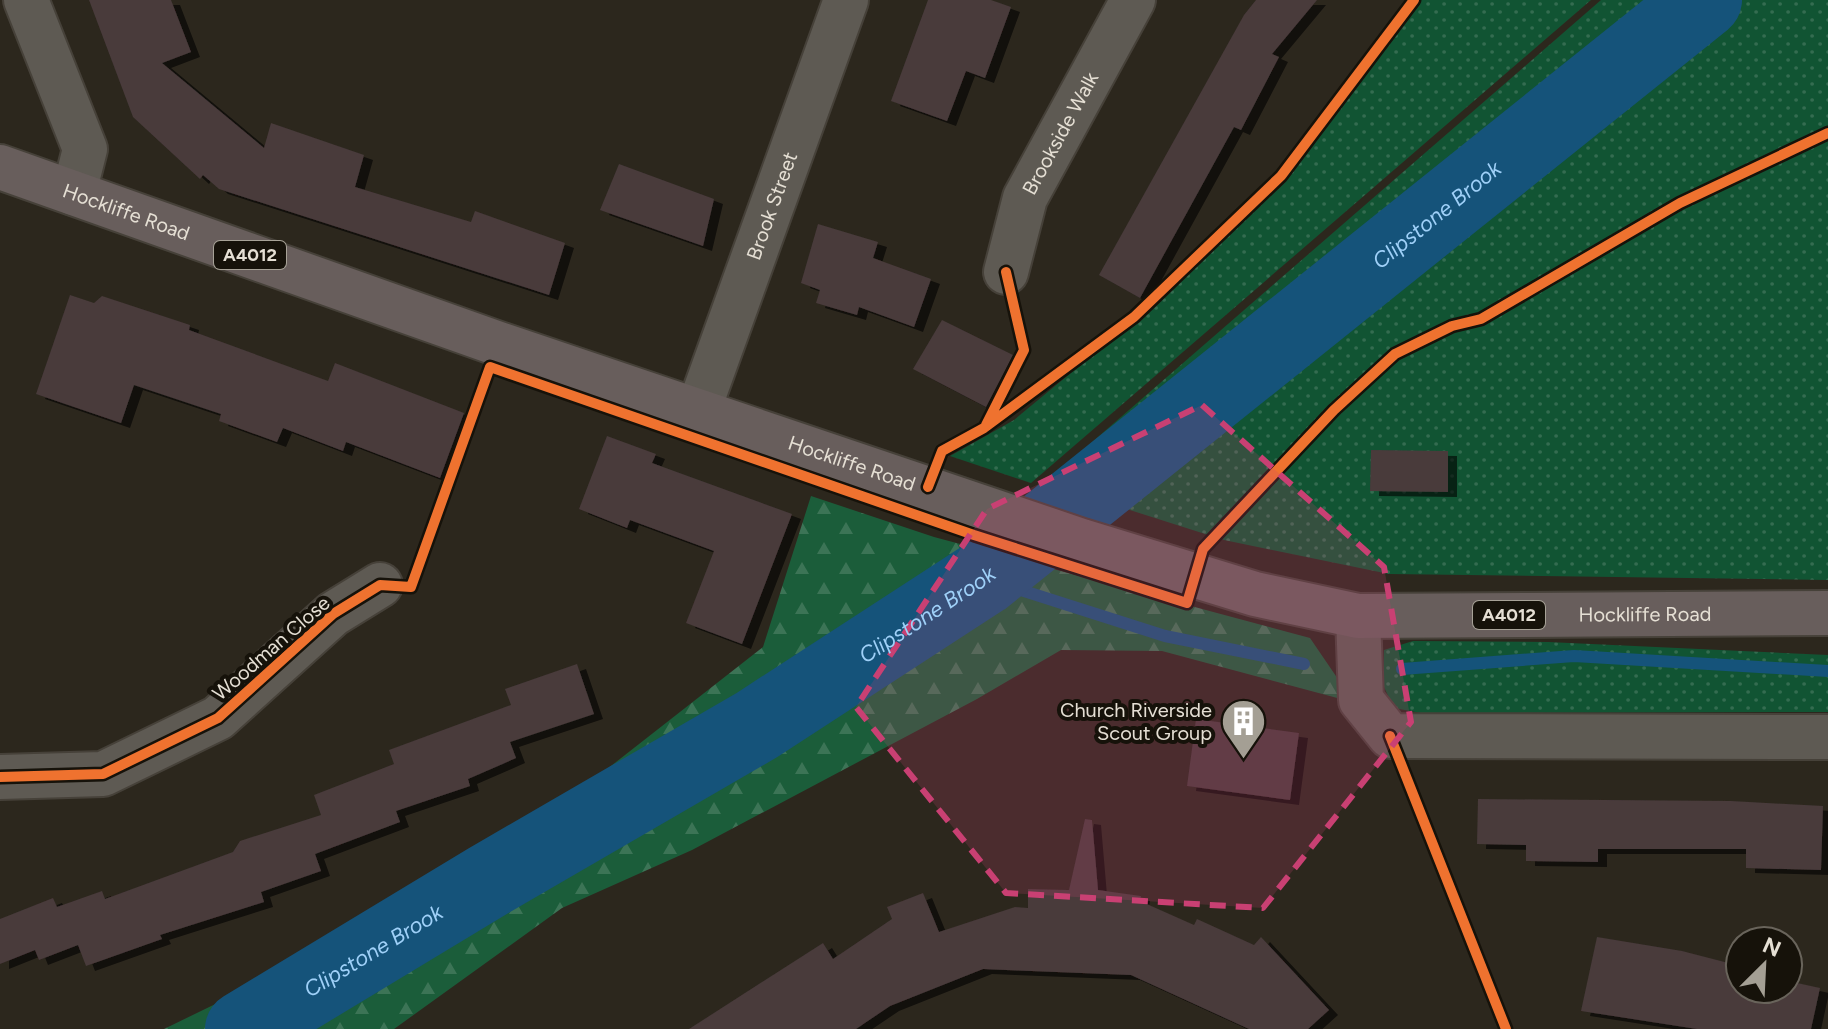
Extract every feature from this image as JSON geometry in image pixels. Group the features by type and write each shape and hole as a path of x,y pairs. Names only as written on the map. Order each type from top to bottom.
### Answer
{"main road":[{"name":"Hockliffe Road","path":"0,167 698,411 1082,541 1255,594 1358,616 1828,613"}],"street":[{"path":"26,0 85,149 74,193"},
{"name":"Brook Street","path":"698,411 846,0"},
{"name":"Brookside Walk","path":"1006,272 1025,198 1133,0"},
{"name":"Woodman Close","path":"0,777 103,774 218,718 333,614 380,585"},
{"path":"1358,616 1361,700 1390,736 1828,737"}],"highlighted area":[{"path":"1202,405 1384,567 1411,722 1263,908 1006,893 856,707 987,509"}],"green space":[{"name":"Clipstone Brook","path":"1419,0 1591,0 1031,483 950,456 1014,420 1136,319 1283,178"},
{"name":"Clipstone Brook","path":"1601,0 1828,0 1828,580 1389,574 1224,540 1045,483"},
{"path":"811,496 934,537 1310,638 1340,682 1341,699 1162,651 1061,650 977,699 692,850 562,908 394,1029 164,1029 308,959 602,773 763,647"},
{"path":"1413,641 1548,642 1828,655 1828,712 1421,713 1394,708 1383,685 1384,650"}],"building":[{"path":"89,0 171,0 191,52 162,63 264,148 271,123 364,155 355,187 471,222 475,211 565,243 549,295 219,189 203,175 200,179 133,117"},
{"path":"928,0 991,0 1011,7 985,78 966,71 947,121 891,101"},
{"path":"1256,0 1317,0 1272,54 1279,57 1241,130 1234,127 1140,298 1099,275 1244,15"},
{"path":"619,164 714,199 703,246 600,210"},
{"path":"818,224 878,242 873,258 931,279 914,327 859,307 857,315 816,303 820,290 801,283"},
{"path":"70,295 94,303 102,296 190,325 189,330 328,381 335,363 464,413 440,478 346,442 343,451 283,428 277,442 219,421 221,414 134,385 121,423 36,394"},
{"path":"942,320 1013,355 986,407 913,369"},
{"path":"607,436 656,454 652,463 792,514 742,644 686,623 714,551 630,520 627,528 579,509"},
{"path":"1371,450 1448,451 1448,492 1370,491"},
{"path":"577,664 594,714 510,742 516,758 468,779 470,786 396,811 400,822 315,854 321,871 261,892 264,902 160,935 162,939 86,966 78,945 39,960 35,950 0,964 0,919 53,898 57,907 102,891 105,899 233,852 240,841 321,815 314,795 394,764 389,750 511,705 505,689"},
{"name":"Church Riverside Scout Group","path":"1196,719 1299,733 1290,800 1187,786"},
{"path":"1478,799 1731,801 1823,806 1821,870 1746,868 1746,849 1598,849 1598,862 1526,861 1526,845 1477,844"},
{"path":"1085,819 1092,820 1098,890 1141,896 1140,901 1194,925 1197,919 1254,945 1261,937 1329,1010 1308,1029 1249,1029 1131,975 983,969 890,1006 856,1029 689,1029 823,943 833,959 892,919 887,907 923,893 939,932 1015,907 1028,908 1028,889 1069,890"},
{"path":"1597,937 1682,951 1724,962 1724,1005 1804,1005 1804,984 1820,988 1811,1029 1697,1029 1581,1011"}],"waterway":[{"name":"Clipstone Brook","path":"243,1029 488,881 757,725 983,578 1704,0"},
{"path":"983,578 1165,636 1304,664"},
{"path":"1402,669 1574,656 1828,671"}],"cycle path":[{"path":"928,487 942,451 984,428 1134,317 1281,176 1414,0"},
{"path":"0,777 103,774 218,718 333,614 380,585 411,587 490,367 974,535 1187,603 1203,549 1334,410 1395,354 1452,326 1481,319 1680,203 1828,133"},
{"path":"986,425 1024,350 1006,272"},
{"path":"1390,736 1506,1029"}],"place":[{"name":"Church Riverside Scout Group","path":"1243,760"}]}
